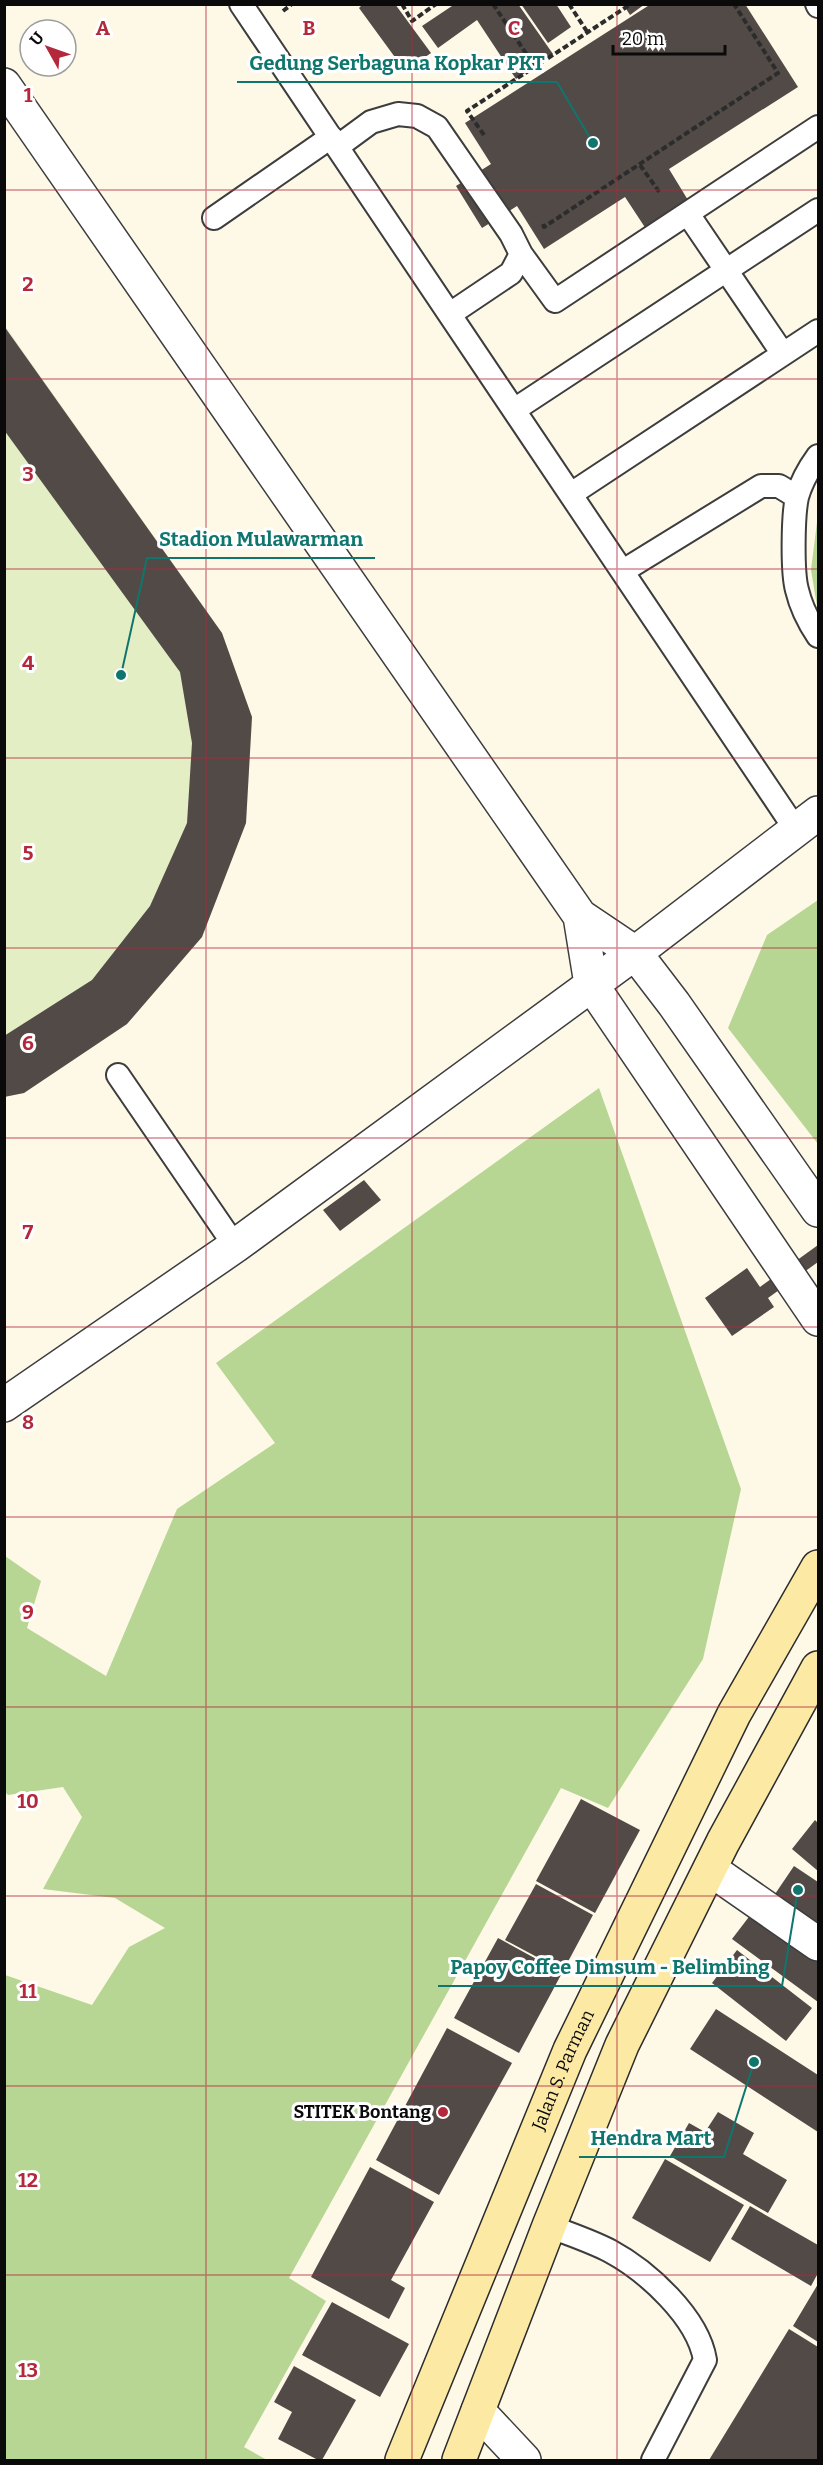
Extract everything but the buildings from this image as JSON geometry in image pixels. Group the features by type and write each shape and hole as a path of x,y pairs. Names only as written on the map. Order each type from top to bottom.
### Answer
{"main road":[{"name":"Jalan S. Parman","path":"402,2460 570,2050 734,1714 819,1567"},
{"path":"459,2460 622,2045 710,1869 819,1668"}],"street":[{"path":"4,86 580,916 635,953 674,1004 819,1210"},
{"path":"4,1405 235,1246 635,953 807,821"},
{"path":"580,916 591,984 819,1319"},
{"path":"710,1869 819,1944"},
{"path":"478,2411 524,2460"}],"lane":[{"path":"241,4 623,571 807,821"},
{"path":"214,218 334,142 371,122 398,114 417,116 437,127 555,301 819,128"},
{"path":"514,410 819,210"},
{"path":"688,214 783,354"},
{"path":"450,314 511,273 521,254"},
{"path":"571,494 819,331"},
{"path":"819,456 811,465 797,497 794,537 796,588 806,619 819,636"},
{"path":"623,571 761,486 779,486 797,497"},
{"path":"118,1075 235,1246"},
{"path":"549,2226 610,2251 650,2280 690,2322 702,2344 705,2360 653,2460"}],"path":[{"path":"402,4 412,21 436,4"},
{"path":"493,4 535,67"},
{"path":"568,4 588,33"},
{"path":"486,139 468,111 631,4"},
{"path":"539,219 544,227 778,73 734,4"}],"green space":[{"path":"5,326 222,633 252,717 246,823 202,937 127,1024 24,1093 5,1097"},
{"path":"818,514 818,612 811,570"},
{"path":"818,900 818,1144 728,1028 767,935"},
{"path":"599,1088 741,1489 703,1659 608,1808 561,1788 289,2278 326,2301 244,2447 267,2460 5,2460 5,1975 92,2005 129,1947 165,1928 115,1898 43,1889 82,1817 63,1787 8,1795 5,1792 5,1556 41,1581 27,1628 106,1676 177,1509 275,1443 216,1363"}],"place":[{"name":"Gedung Serbaguna Kopkar PKT","path":"593,143"},
{"name":"Stadion Mulawarman","path":"121,675"},
{"name":"Papoy Coffee Dimsum - Belimbing","path":"798,1890"},
{"name":"Hendra Mart","path":"754,2062"},
{"name":"STITEK Bontang","path":"443,2112"}]}
